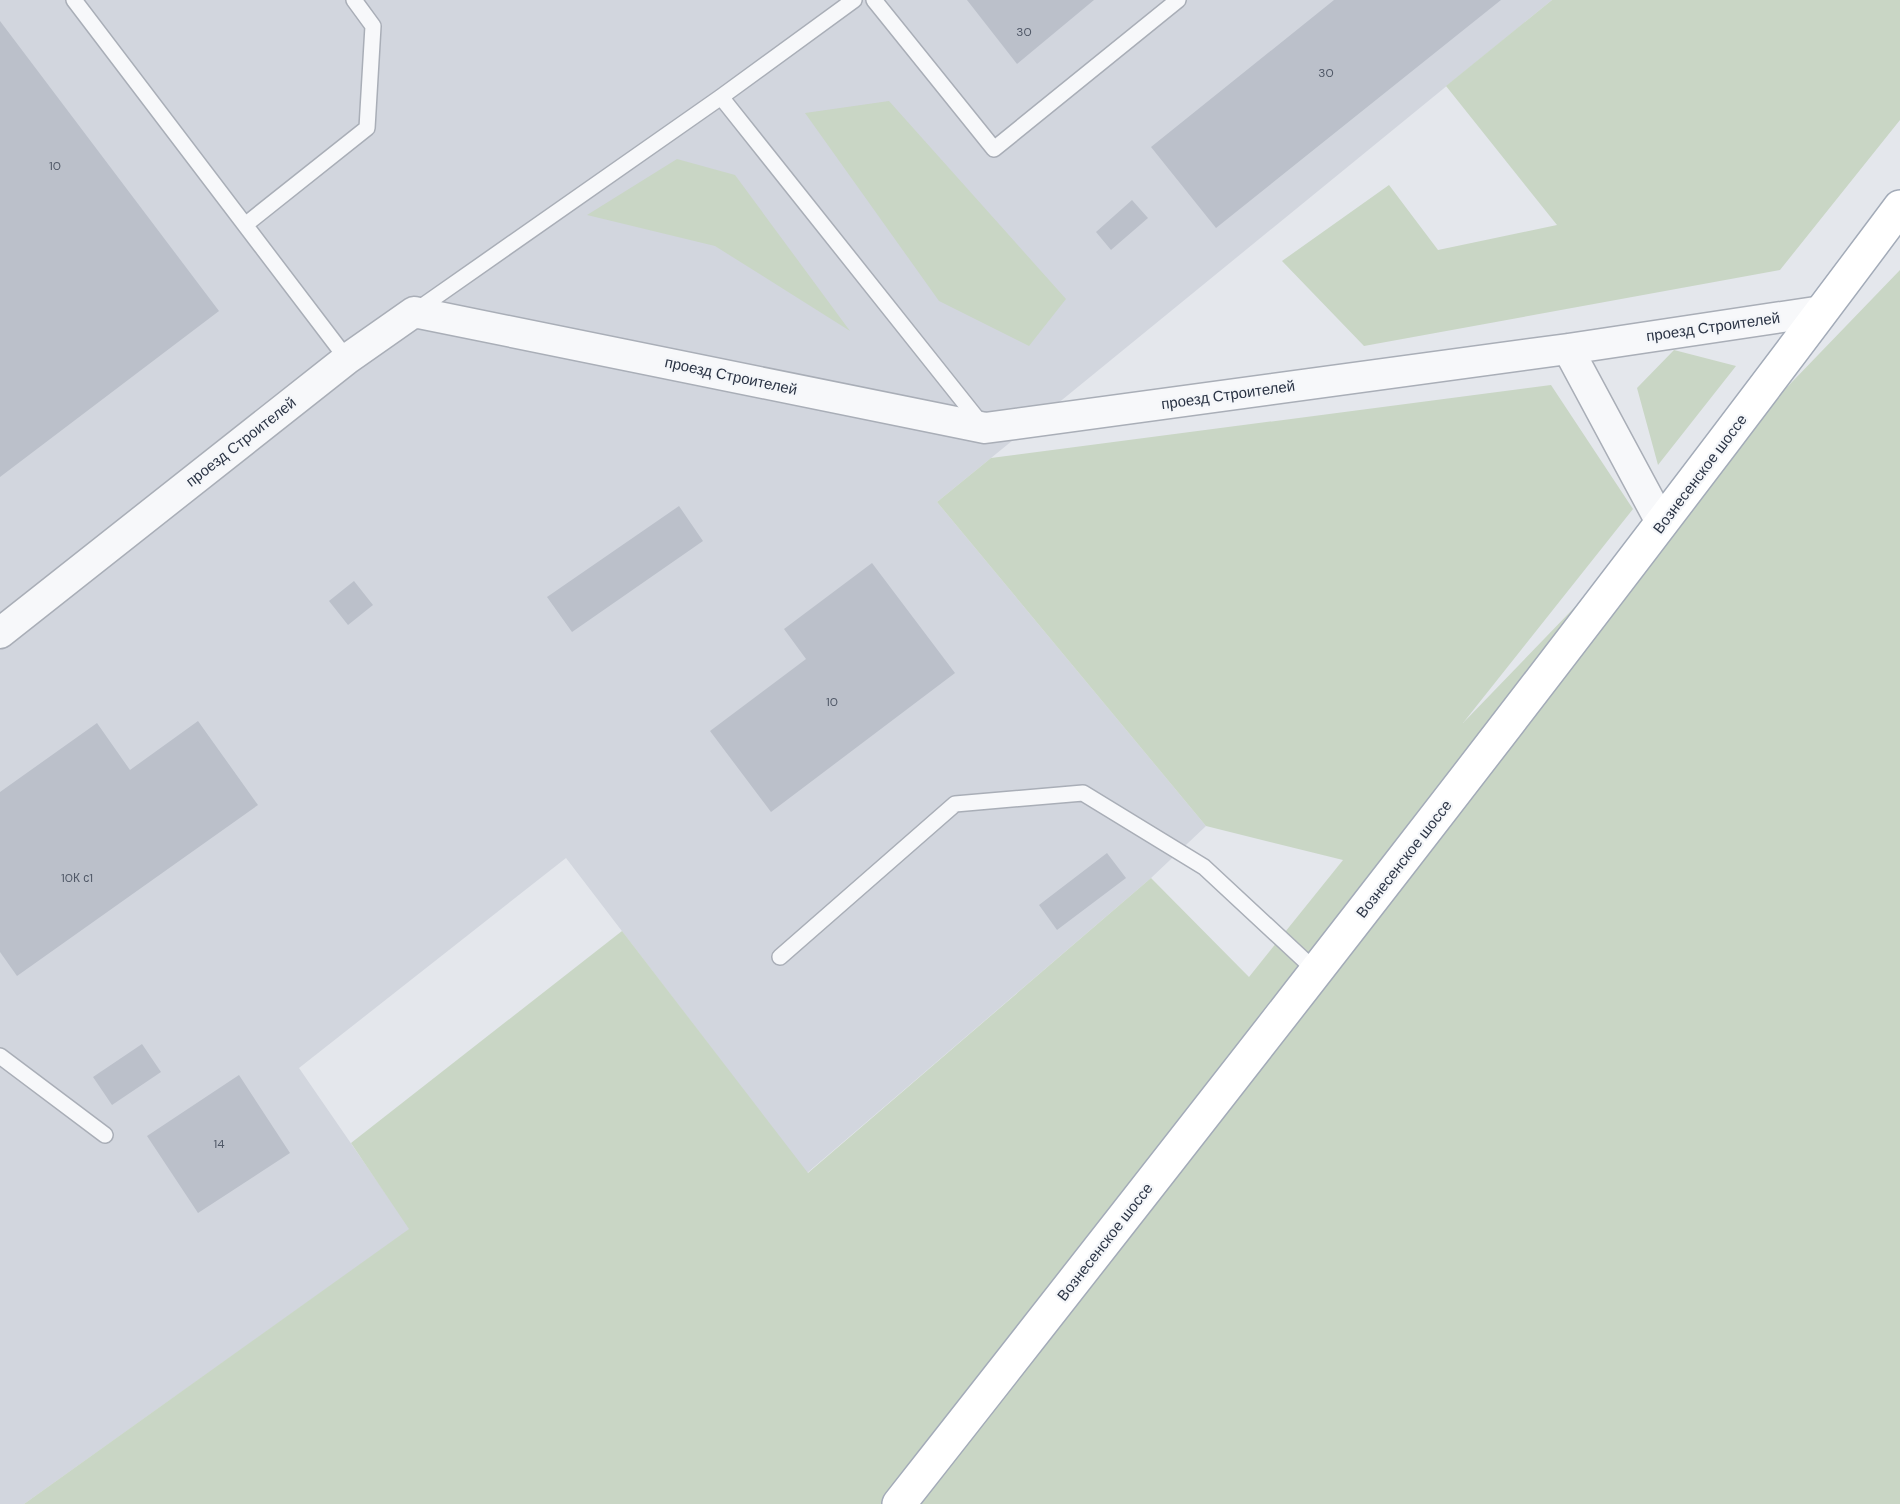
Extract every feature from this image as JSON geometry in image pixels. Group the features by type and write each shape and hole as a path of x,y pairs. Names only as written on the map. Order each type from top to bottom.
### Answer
{"main road":[{"name":"Вознесенское шоссе","path":"899,1504 1317,972 1662,524 1900,207"}],"street":[{"name":"проезд Строителей","path":"0,633 346,359 414,312 985,428 1568,349 1822,311"},
{"path":"1568,349 1662,524"}],"lane":[{"path":"74,0 346,359"},
{"path":"245,225 367,128 373,26 354,0"},
{"path":"414,312 722,97 854,0"},
{"path":"874,0 993,149 1178,0"},
{"path":"722,97 985,428"},
{"path":"780,957 955,804 1083,793 1204,867 1317,972"},
{"path":"0,1056 105,1135"}],"shaded area":[{"path":"0,0 1552,0 937,502 1206,826 1151,878 807,1173 566,858 299,1068 410,1229 24,1504 0,1504"}],"green space":[{"path":"1552,0 1900,0 1900,120 1780,270 1364,346 1282,261 1389,185 1438,250 1557,225 1446,86"},
{"path":"889,101 1066,299 1029,346 939,301 805,113"},
{"path":"677,159 735,175 850,331 715,246 587,215"},
{"path":"1900,270 1900,1504 24,1504 409,1229 351,1143 622,931 808,1173 1151,878 1249,977 1343,860 1206,826 937,502 991,458 1551,385 1633,509 1463,723"},
{"path":"1674,350 1736,366 1658,465 1637,388"}],"building":[{"path":"967,0 1094,0 1017,64"},
{"path":"1334,0 1501,0 1216,228 1151,147"},
{"path":"0,21 219,311 0,477"},
{"path":"1132,200 1148,218 1111,250 1096,232"},
{"path":"679,506 703,541 572,632 547,597"},
{"path":"872,563 955,673 771,812 710,731 806,659 784,629"},
{"path":"354,581 373,605 348,625 329,601"},
{"path":"198,721 258,805 17,976 0,952 0,792 97,723 130,770"},
{"path":"1107,853 1126,878 1057,930 1039,905"},
{"path":"142,1044 161,1072 112,1105 93,1077"},
{"path":"239,1075 290,1153 198,1213 147,1136"}]}
